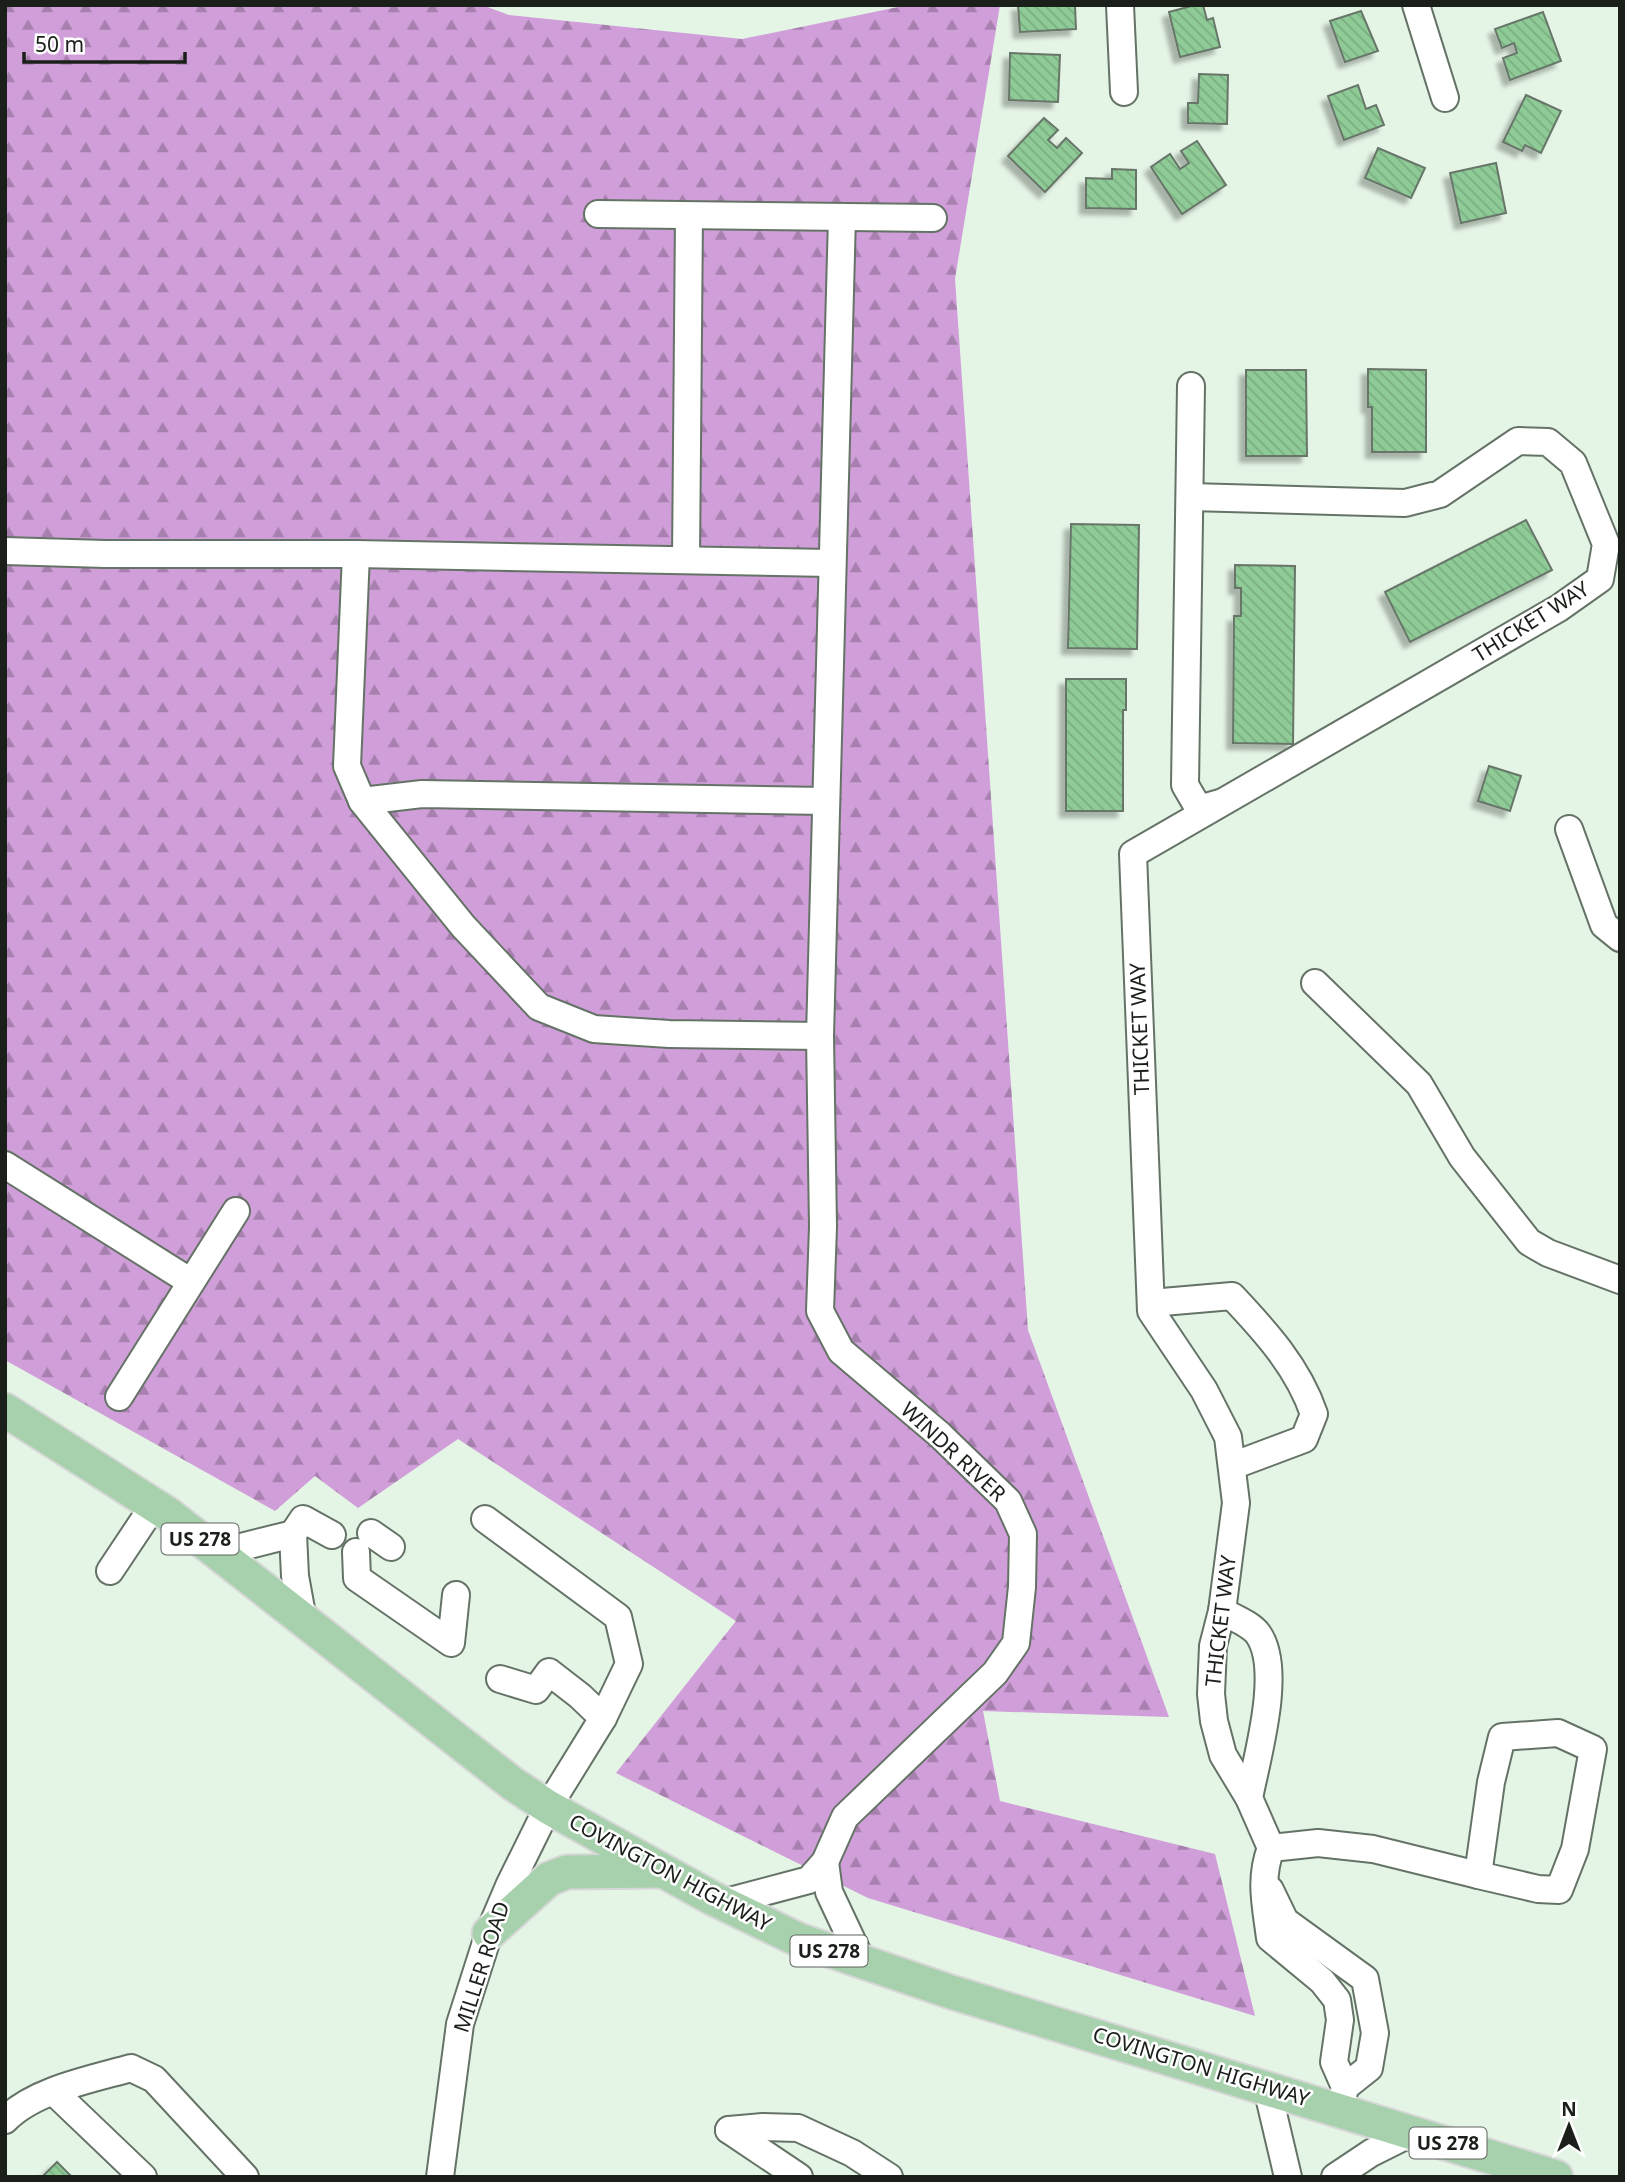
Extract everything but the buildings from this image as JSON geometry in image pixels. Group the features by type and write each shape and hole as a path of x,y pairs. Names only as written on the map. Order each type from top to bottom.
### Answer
{"main road":[{"name":"COVINGTON HIGHWAY","path":"5,1410 154,1505 513,1784 548,1807 722,1903 799,1940 951,1992 1267,2088 1343,2099 1413,2132 1556,2177"},
{"path":"489,1933 548,1879 567,1872 663,1871"}],"street":[{"path":"1120,5 1124,92"},
{"path":"1416,5 1445,98"},
{"path":"598,214 933,218"},
{"path":"686,561 689,216"},
{"name":"WINDR RIVER","path":"825,1862 845,1817 995,1673 1016,1643 1022,1587 1023,1534 1008,1502 940,1435 841,1351 820,1311 823,1227 820,1036 842,217"},
{"path":"1191,386 1185,785 1199,809 1220,803"},
{"name":"THICKET WAY","path":"1190,498 1405,503 1440,494 1518,441 1548,442 1573,463 1605,544 1600,579 1559,608 1133,854 1151,1311 1204,1390 1228,1437 1236,1503 1222,1611 1213,1646 1211,1694 1214,1721 1223,1755 1249,1798 1271,1848"},
{"path":"5,551 831,563"},
{"path":"356,554 347,766 362,801 463,926 539,1007 594,1029 669,1034 820,1036"},
{"path":"362,801 422,794 826,802"},
{"path":"1569,829 1604,925 1620,938"},
{"path":"1315,983 1419,1084 1462,1157 1529,1241 1548,1253 1620,1280"},
{"path":"5,1165 191,1282"},
{"path":"119,1397 236,1211"},
{"path":"1151,1303 1232,1296 1266,1332 1305,1388 1314,1414 1304,1439 1232,1466"},
{"path":"110,1571 154,1505"},
{"path":"303,1620 295,1576 293,1534 303,1519 332,1535"},
{"name":"MILLER ROAD","path":"440,2177 460,2024 489,1933 548,1807 603,1718 629,1664 618,1618 592,1609 485,1519"},
{"path":"217,1553 293,1534"},
{"path":"373,1544 357,1578 451,1643 456,1595"},
{"path":"1222,1611 1257,1633 1266,1653 1269,1695 1249,1798"},
{"path":"500,1679 536,1690 549,1672 603,1718"},
{"path":"1343,2099 1334,2062 1340,2020 1337,2000 1322,1981 1270,1938 1263,1877 1271,1848 1318,1843 1373,1849 1478,1875 1538,1889 1559,1890 1575,1849 1593,1749 1558,1733 1502,1737 1491,1782 1478,1875"},
{"path":"722,1903 809,1880 825,1862"},
{"path":"825,1862 829,1892 862,1962"},
{"path":"1263,1877 1285,1921 1365,1979 1375,2033 1369,2068 1343,2099"},
{"path":"5,2120 16,2109 54,2092 131,2068 154,2079 245,2177"},
{"path":"1267,2088 1288,2177"},
{"path":"54,2092 143,2177"},
{"path":"800,2177 729,2130 798,2128 852,2154 889,2177"},
{"path":"1335,2177 1413,2132"}],"green space":[{"path":"5,5 482,5 509,15 742,39 908,5 1000,5 955,279 1028,1330 1169,1717 983,1711 1000,1801 1215,1854 1255,2016 868,1898 616,1773 736,1621 458,1439 358,1508 315,1476 275,1511 5,1360"}]}
